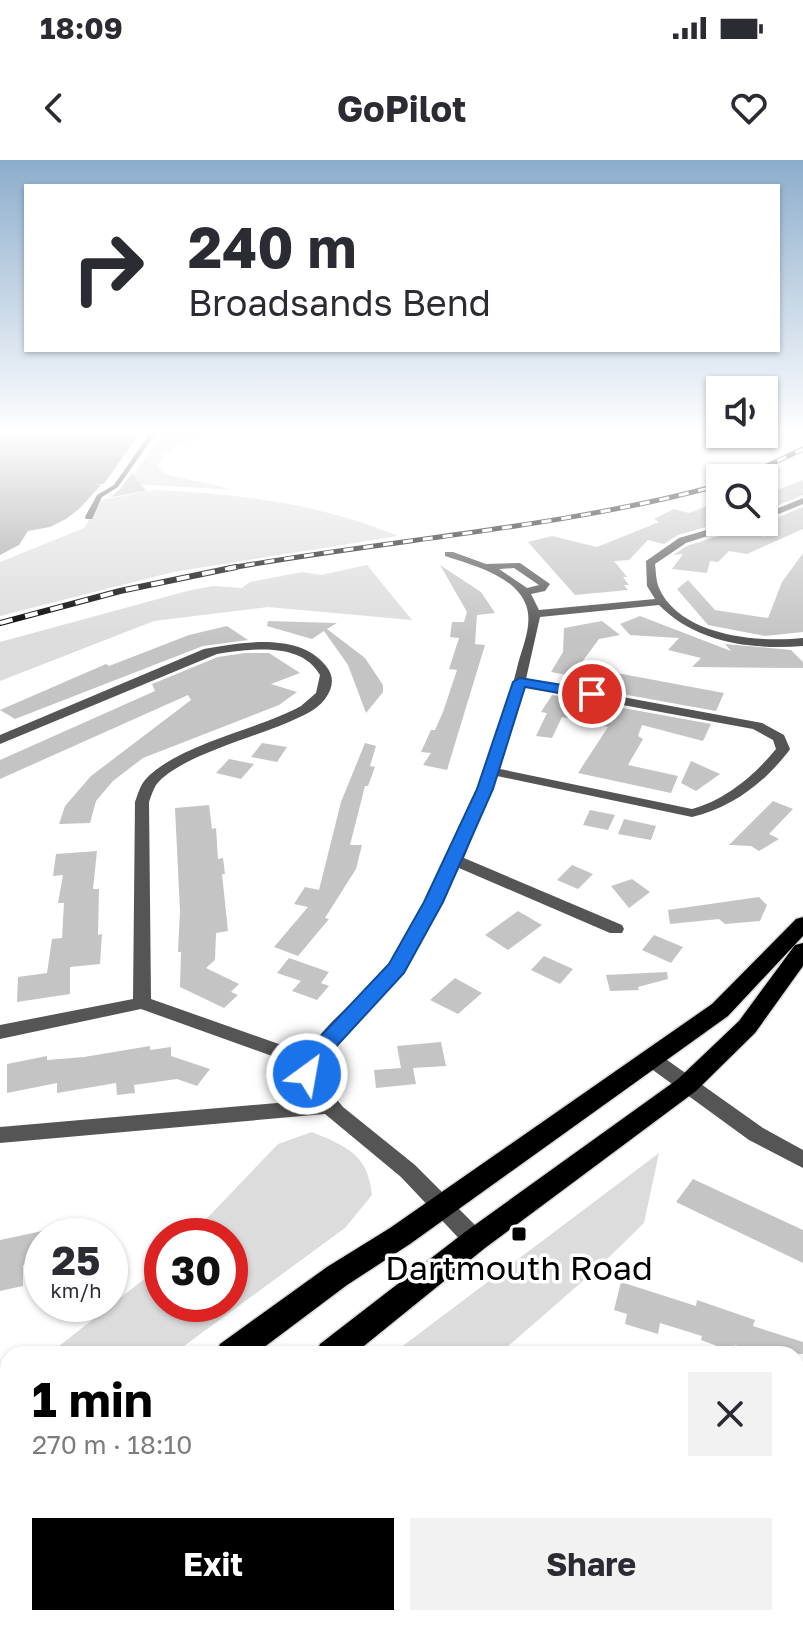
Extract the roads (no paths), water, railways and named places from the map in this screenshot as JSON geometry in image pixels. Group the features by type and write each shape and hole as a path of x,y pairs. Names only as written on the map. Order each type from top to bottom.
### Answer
{"main road":[{"path":"242,1346 337,1276 400,1236 606,1087 653,1060 720,1010 803,924"},
{"path":"341,1346 475,1240 687,1085 747,1027 803,950"}],"street":[{"path":"89,517 96,501"},
{"path":"778,511 802,501"},
{"path":"706,533 681,540 662,551 650,563 649,577 659,602 699,628 737,641 761,644 803,642"},
{"path":"449,554 485,567 523,592 534,614 520,682 492,771 454,860 397,968 309,1062 307,1074 312,1089 328,1106 410,1172 475,1240"},
{"path":"485,567 516,565 545,584 541,589 523,592"},
{"path":"534,614 659,602"},
{"path":"0,740 204,653 226,648 258,646 295,651 321,665 327,676 322,694 307,707 178,763 150,784 142,802 142,1003"},
{"path":"492,771 692,813 710,810 722,803 783,749 779,738 757,726 520,682"},
{"path":"454,860 616,929"},
{"path":"0,1032 142,1003 309,1062"},
{"path":"653,1060 756,1134 803,1160"},
{"path":"0,1135 328,1106"}],"railway":[{"path":"231,568 535,523 652,501"},
{"path":"231,568 236,567"},
{"path":"0,623 120,591 231,568"},
{"path":"225,569 231,568"}],"place":[{"name":"Dartmouth Road","path":"519,1234"}]}
